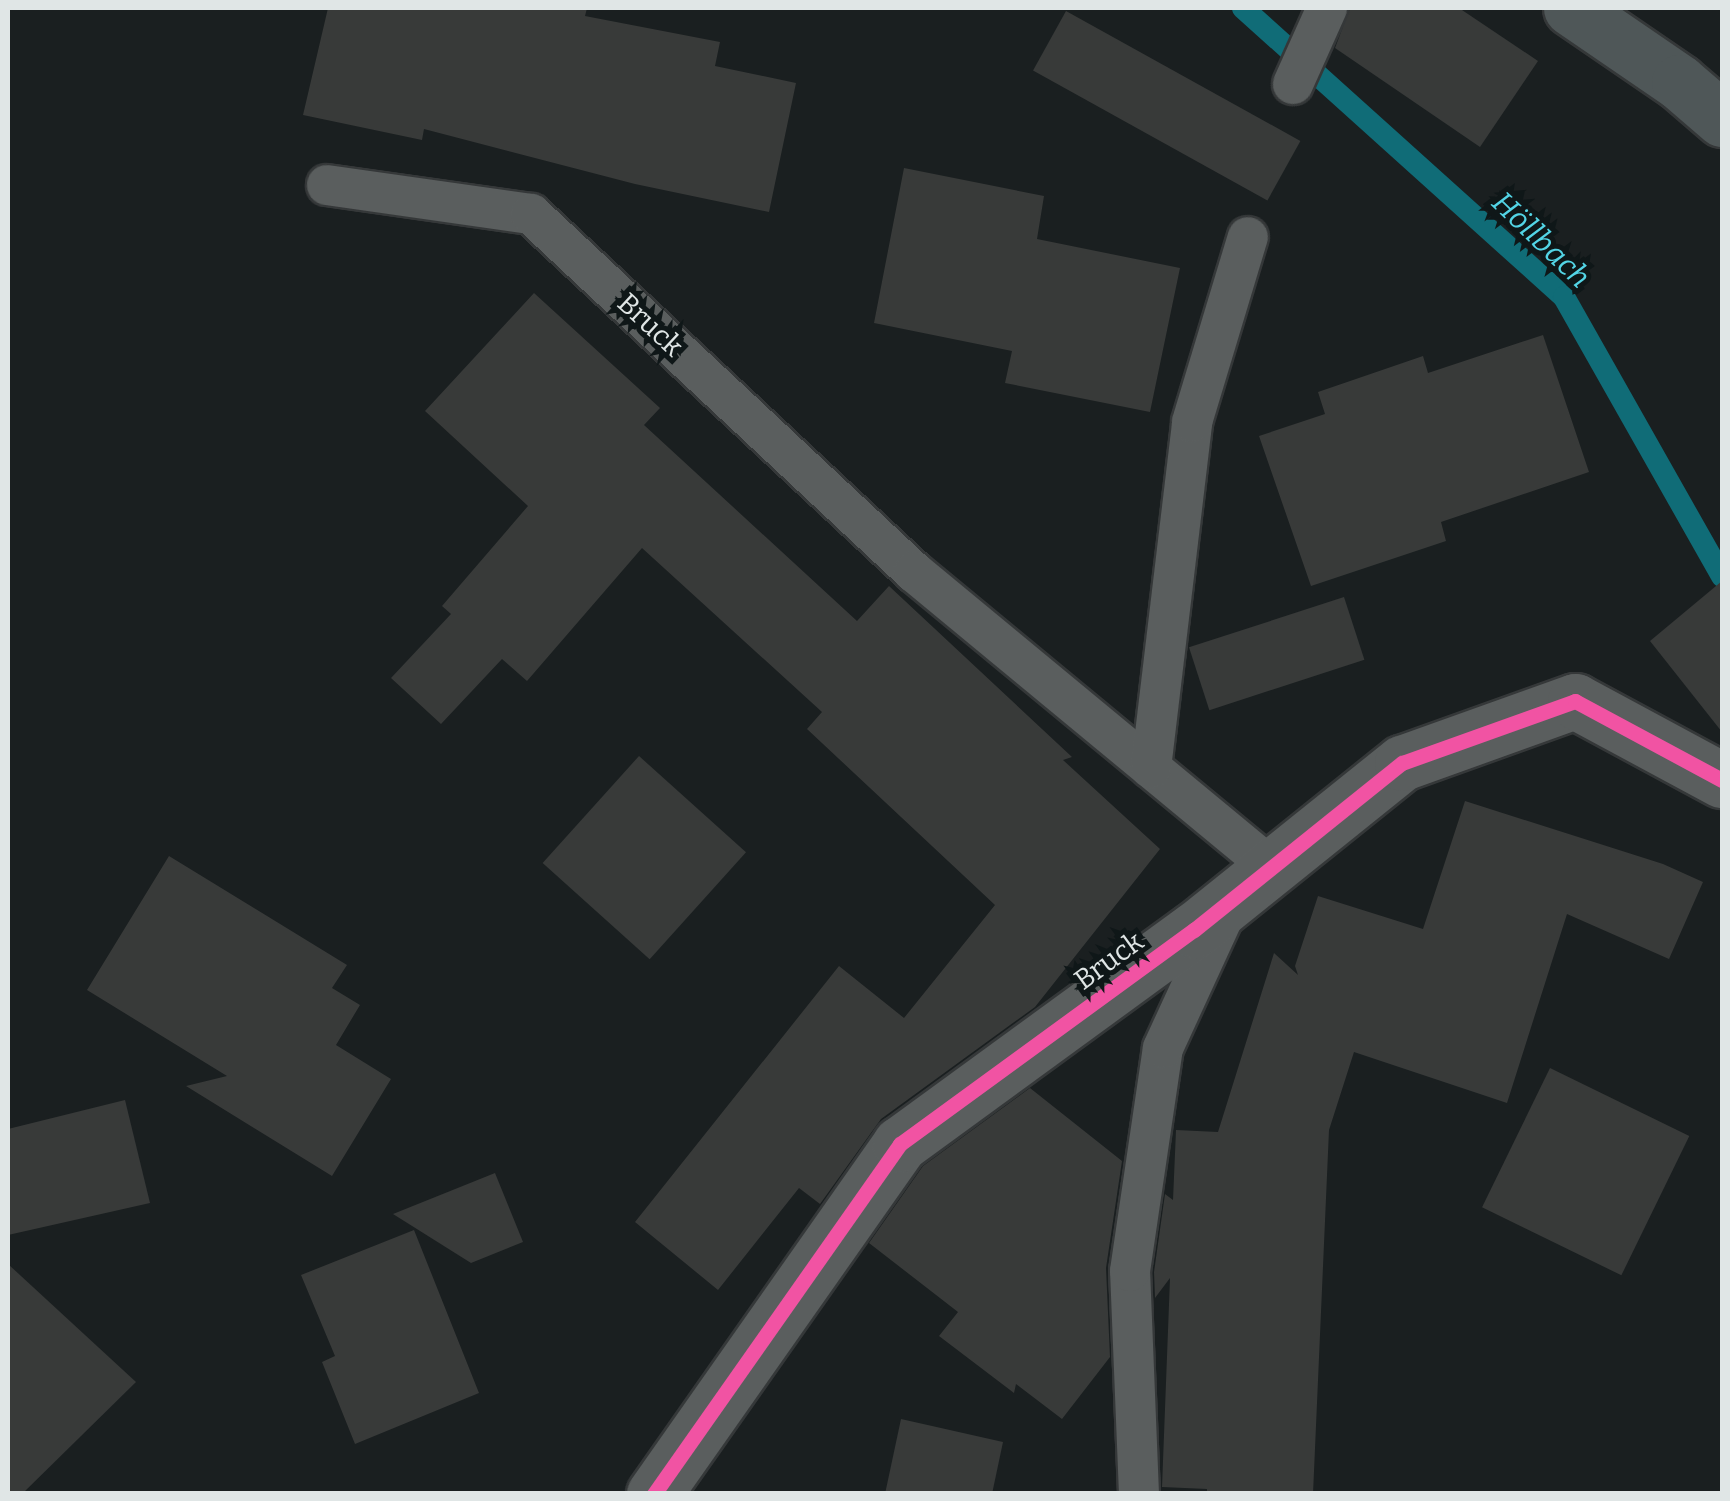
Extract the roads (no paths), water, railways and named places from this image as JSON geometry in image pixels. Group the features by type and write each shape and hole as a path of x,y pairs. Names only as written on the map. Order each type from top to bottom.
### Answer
{"main road":[{"path":"1571,8 1679,82 1722,120"}],"street":[{"name":"Bruck","path":"654,1494 900,1144 1252,884 1402,763 1576,702 1722,780"}],"lane":[{"path":"1294,84 1323,16"},
{"name":"Bruck","path":"327,185 531,214 914,572 1152,768 1252,884 1162,1048 1130,1272 1139,1494"},
{"path":"1152,768 1192,422 1248,236"}],"waterway":[{"name":"Höllbach","path":"1243,8 1564,297 1722,576"}]}
